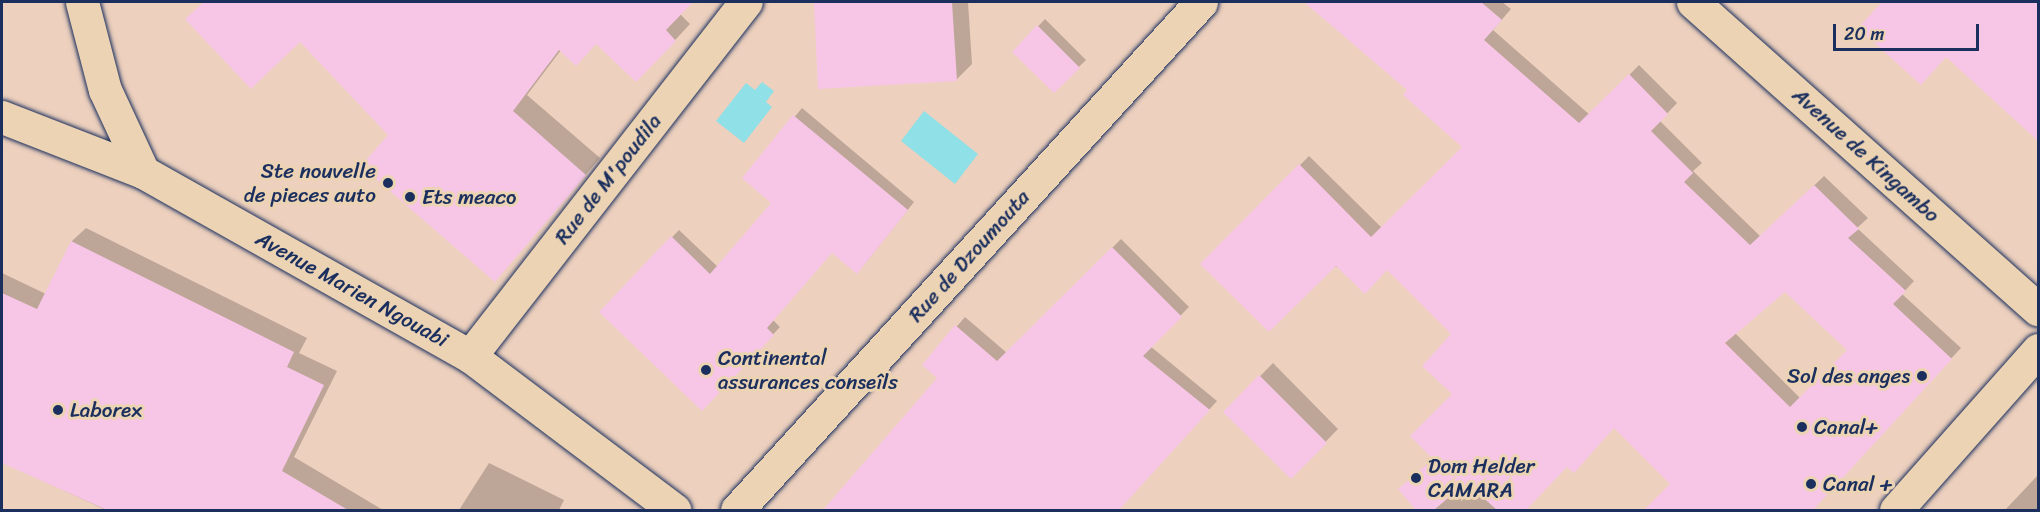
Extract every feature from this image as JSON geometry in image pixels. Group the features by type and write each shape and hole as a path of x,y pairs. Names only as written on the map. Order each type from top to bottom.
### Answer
{"street":[{"path":"82,2 105,90 143,172"},
{"name":"Rue de M'poudila","path":"470,356 746,2"},
{"name":"Rue de Dzoumouta","path":"736,510 1201,2"},
{"name":"Avenue de Kingambo","path":"1694,2 2038,309"},
{"name":"Avenue Marien Ngouabi","path":"2,117 143,172 470,356 674,510"},
{"path":"1896,510 2038,350"}],"water":[{"path":"762,82 774,91 766,102 772,107 744,143 716,121 746,83 755,90"},
{"path":"924,111 978,154 955,184 901,141"}],"building":[{"path":"204,2 693,2 666,30 676,41 636,82 596,44 576,66 559,50 513,111 586,175 495,282 361,166 388,135 300,42 251,89 185,19"},
{"path":"814,2 952,2 957,81 818,89"},
{"path":"1304,2 1481,2 1502,20 1484,40 1579,123 1629,74 1668,114 1651,131 1693,173 1684,182 1750,245 1814,185 1859,229 1848,238 1906,291 1893,304 1952,359 1813,510 1644,510 1670,484 1614,428 1574,473 1567,467 1526,510 1497,510 1470,486 1465,491 1461,487 1434,510 1416,510 1398,489 1433,459 1410,436 1452,394 1422,366 1451,334 1387,270 1365,294 1336,266 1269,332 1200,264 1299,164 1371,237 1462,147 1403,95 1407,90","holes":["1785,292 1847,350 1790,407 1725,343"]},
{"path":"1882,2 2038,2 2038,141 1946,57 1921,85 1858,28"},
{"path":"1037,25 1080,68 1054,93 1012,52"},
{"path":"793,115 908,210 857,274 832,253 767,328 774,335 702,411 599,312 671,236 710,274 771,203 742,178"},
{"path":"71,241 294,352 287,367 324,385 282,471 348,510 107,510 2,463 2,293 37,309"},
{"path":"1112,247 1182,317 1143,356 1210,410 1119,510 823,510 937,378 922,365 955,325 997,361"},
{"path":"1259,375 1327,443 1291,479 1223,412"}],"place":[{"name":"Ste nouvelle de pieces auto","path":"388,183"},
{"name":"Ets meaco","path":"410,197"},
{"name":"Continental assurances conseîls","path":"706,370"},
{"name":"Sol des anges","path":"1922,376"},
{"name":"Laborex","path":"58,410"},
{"name":"Canal+","path":"1802,427"},
{"name":"Dom Helder CAMARA","path":"1416,478"},
{"name":"Canal +","path":"1811,484"}]}
